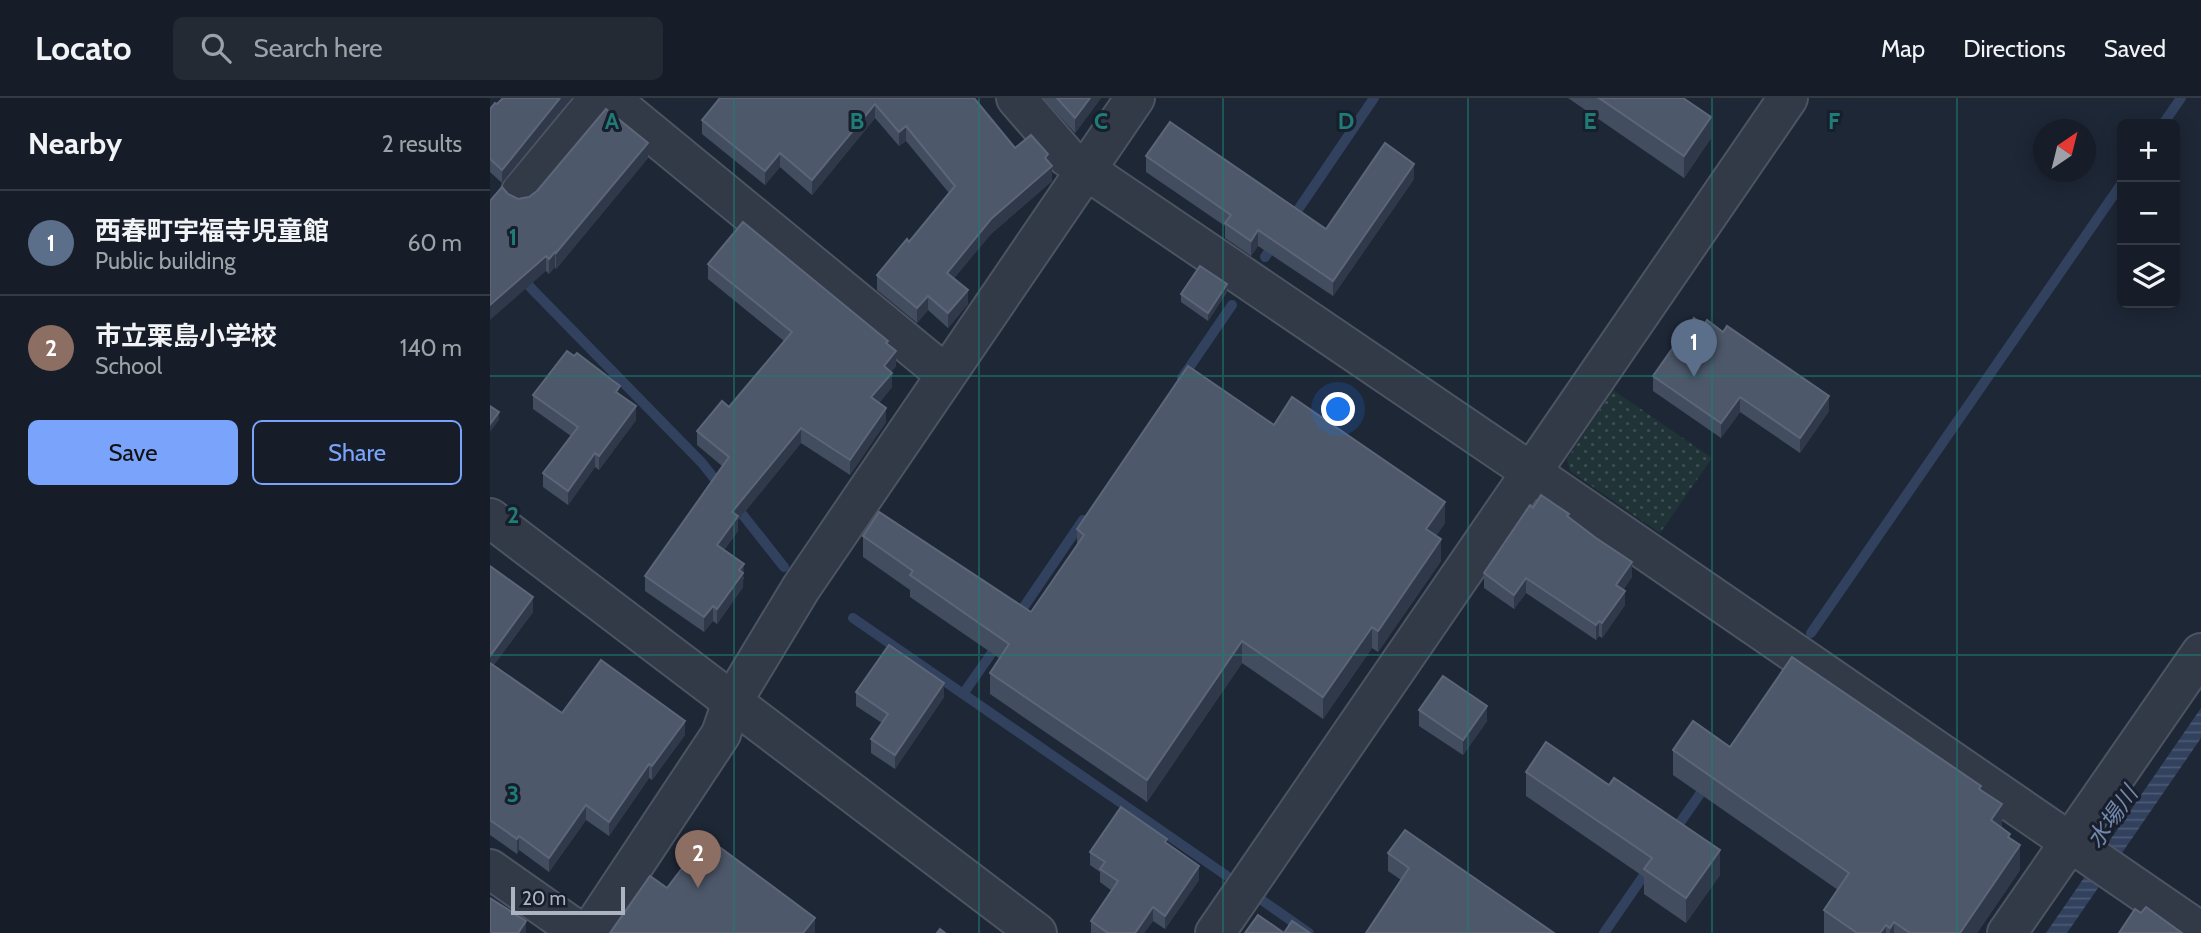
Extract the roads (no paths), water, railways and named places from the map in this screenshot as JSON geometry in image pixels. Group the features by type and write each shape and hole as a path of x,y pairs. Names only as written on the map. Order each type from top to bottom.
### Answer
{"street":[{"path":"521,192 599,98"},
{"path":"609,98 945,374"},
{"path":"1016,98 1067,157 2201,932"},
{"path":"589,933 721,734 732,702 801,587 1135,98"},
{"path":"1215,933 1788,98"},
{"path":"490,518 1037,933"},
{"path":"2007,933 2201,653"},
{"path":"490,869 581,933"}],"water":[{"path":"2201,708 2201,738 2067,933 2046,933"}],"waterway":[{"path":"1291,220 1374,98"},
{"path":"2166,119 2181,98"},
{"path":"1811,633 2117,190"},
{"path":"1265,257 1275,242"},
{"path":"521,275 702,463 721,487"},
{"path":"1182,378 1232,305"},
{"path":"735,505 784,567"},
{"path":"1017,617 1083,520"},
{"path":"853,618 1227,876"},
{"path":"963,694 1000,641"},
{"path":"1672,834 1707,784"},
{"path":"1604,933 1651,865"},
{"path":"1263,901 1309,933"}],"place":[{"name":"西春町宇福寺児童館","path":"1694,377"},
{"name":"市立栗島小学校","path":"698,888"}],"water label":[{"name":"水場川","path":"2112,817"}]}
